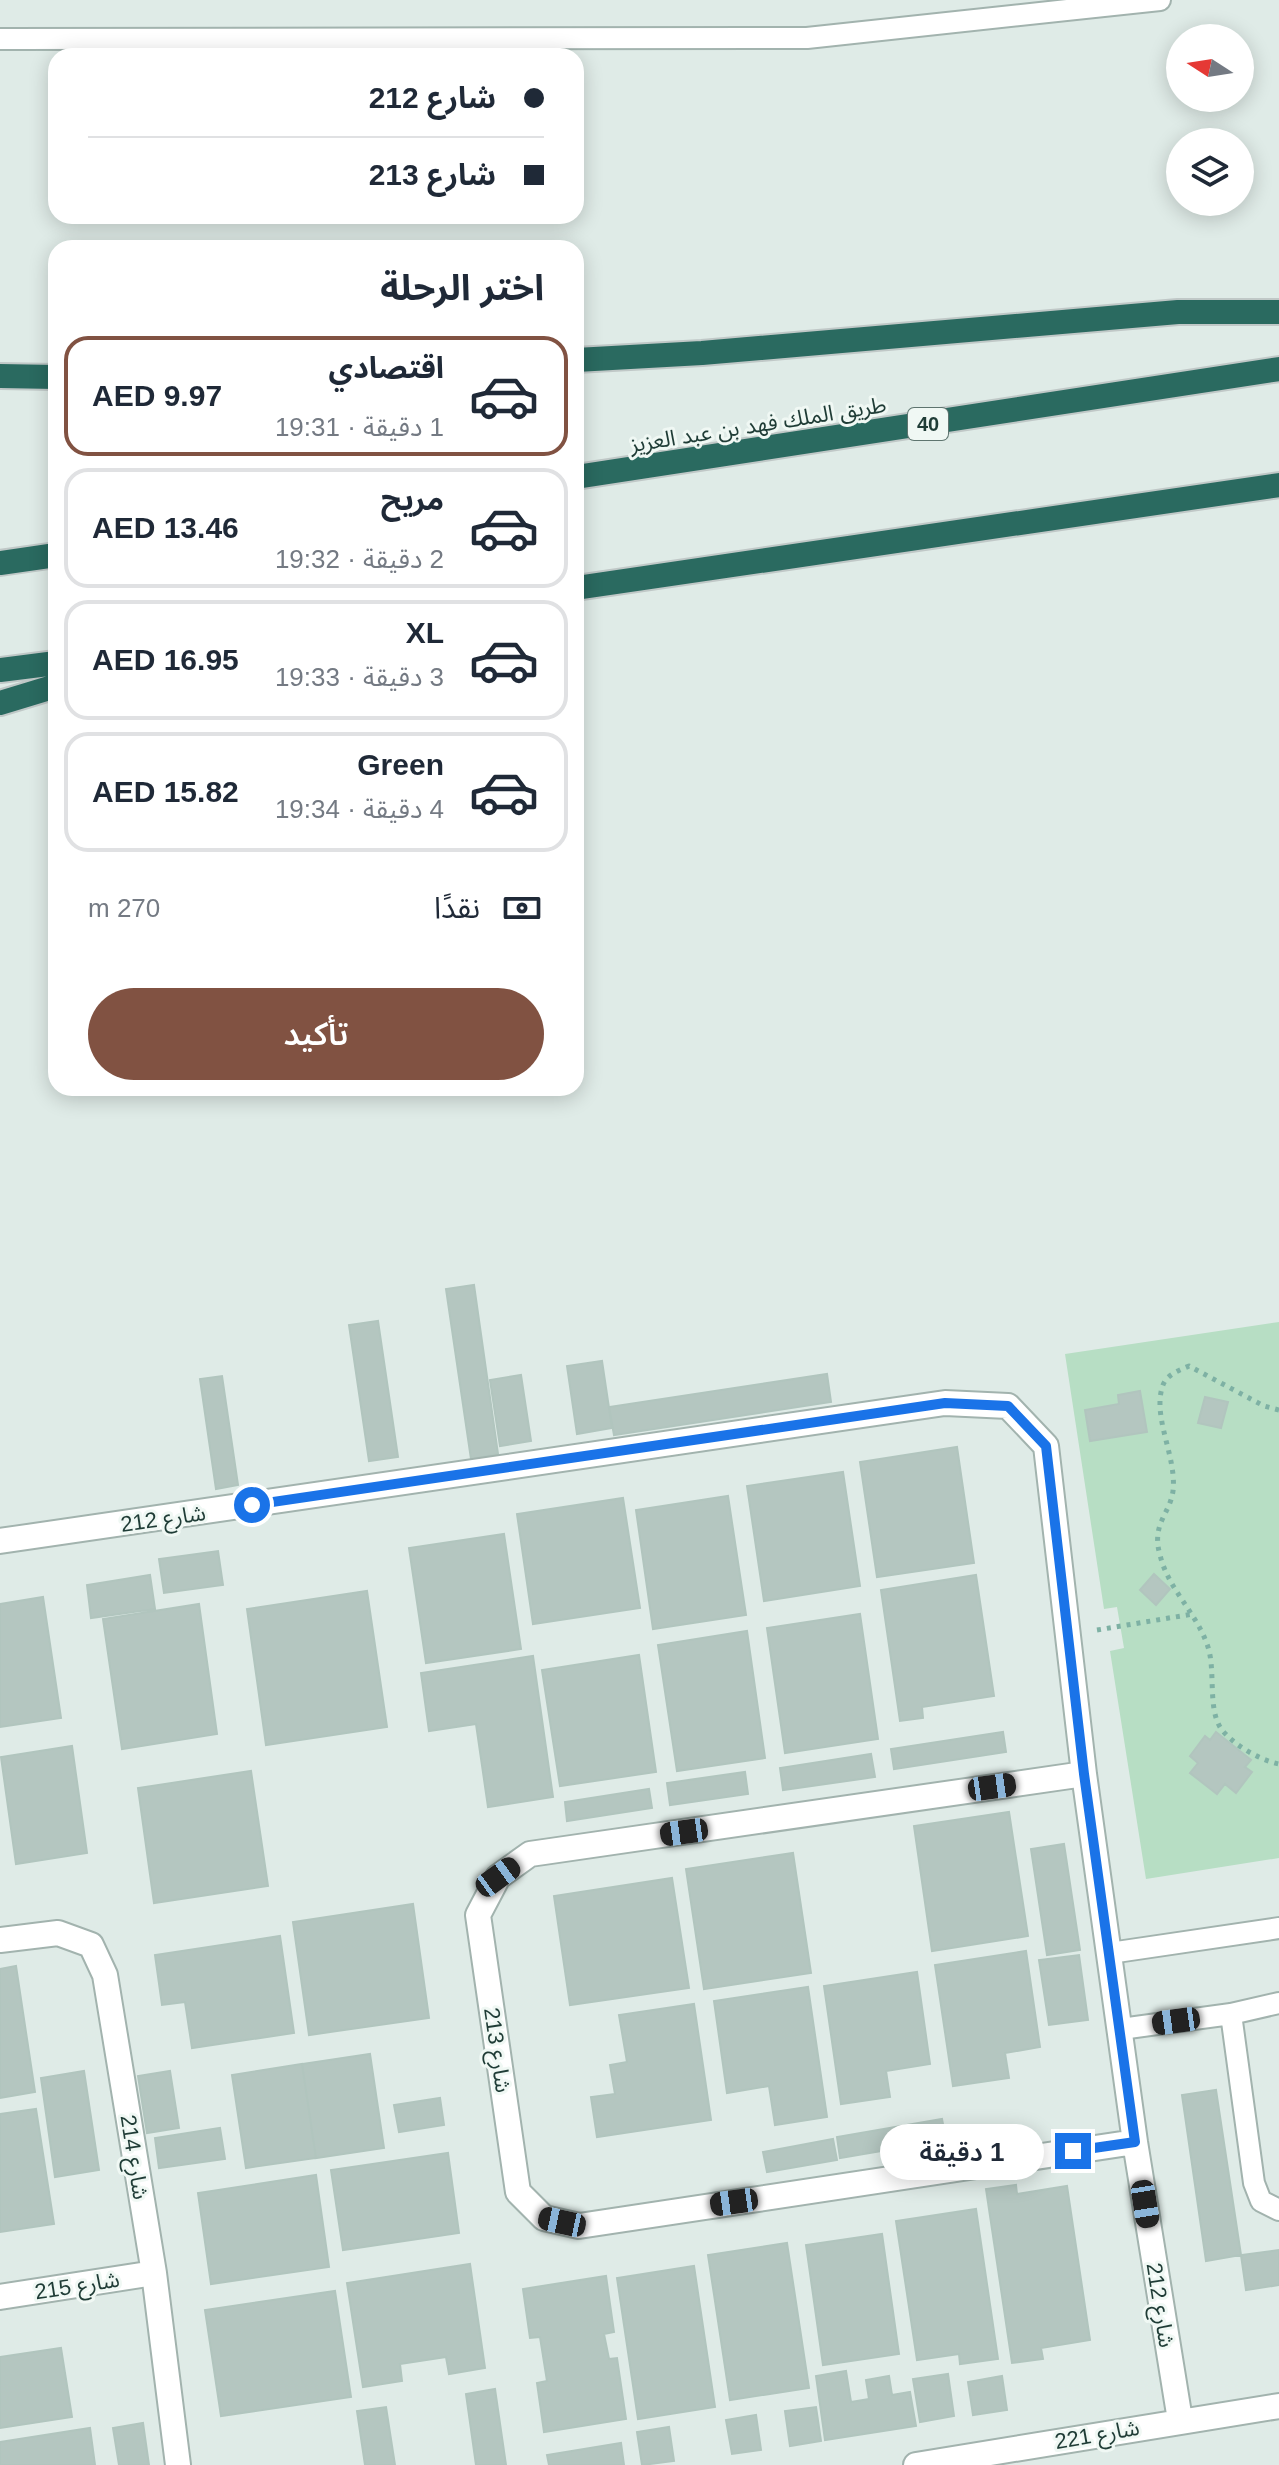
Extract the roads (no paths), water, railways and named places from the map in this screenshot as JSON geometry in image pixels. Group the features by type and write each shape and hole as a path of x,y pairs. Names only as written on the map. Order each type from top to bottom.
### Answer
{"highway":[{"path":"584,360 702,353 1178,312 1279,312"},
{"name":"طريق الملك فهد بن عبد العزيز","path":"584,476 1279,369"},
{"path":"0,376 48,377"},
{"path":"584,587 1279,485"},
{"path":"0,563 48,556"},
{"path":"0,670 48,664"},
{"path":"0,703 48,688"}],"street":[{"name":"شارع 212","path":"0,1541 945,1403 1008,1406 1046,1446 1084,1774 1135,2142 1180,2420"},
{"name":"شارع 213","path":"1084,1774 530,1854 498,1877 478,1915 518,2192 544,2218 579,2226 1135,2142"},
{"name":"شارع 214","path":"0,1940 58,1933 91,1945 105,1975 154,2273 178,2465"},
{"name":"شارع 215","path":"0,2297 154,2273"},
{"name":"شارع 221","path":"916,2465 1279,2406"}],"lane":[{"path":"0,39 807,38 1160,0"},
{"path":"1110,1953 1279,1928"},
{"path":"1121,2029 1231,2014 1279,2003"},
{"path":"1231,2014 1254,2183 1261,2201 1279,2210"}]}
